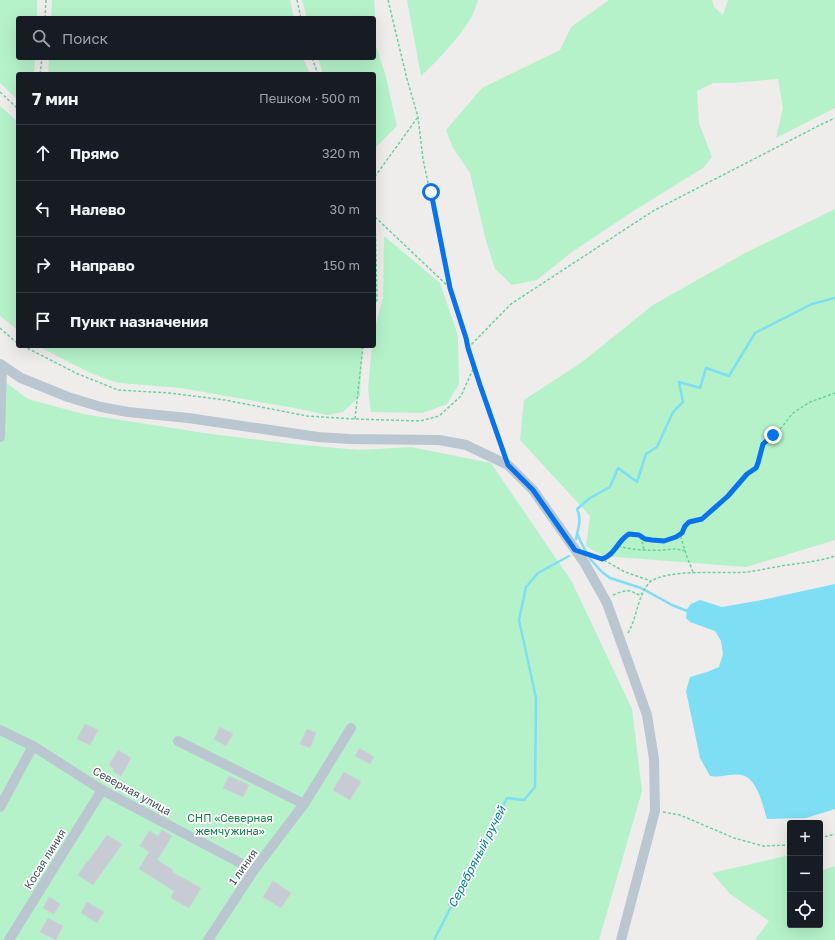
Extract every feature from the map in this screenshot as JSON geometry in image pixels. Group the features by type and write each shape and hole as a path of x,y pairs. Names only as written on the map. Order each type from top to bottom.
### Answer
{"street":[{"path":"0,437 1,364"},
{"path":"1,364 21,378 68,398 101,407 128,412 195,419 318,437 350,439 439,440 466,445 508,465 533,490 584,562 605,599 647,715 654,759 655,811 621,940"},
{"name":"1 линия","path":"208,940 254,870 304,804 351,728"},
{"name":"Северная улица","path":"0,730 33,746 102,790 254,870"},
{"path":"178,741 304,804"},
{"path":"0,807 33,746"},
{"name":"Косая линия","path":"9,940 102,790"}],"path":[{"path":"45,16 46,0"},
{"path":"297,0 301,16"},
{"path":"388,0 407,79 418,117 423,159 450,288 474,367 508,465"},
{"path":"40,72 42,60"},
{"path":"313,60 317,72"},
{"path":"0,92 16,107"},
{"path":"376,175 418,117"},
{"path":"468,348 511,304 653,211 835,118"},
{"path":"376,217 450,288"},
{"path":"376,258 376,302"},
{"path":"0,328 16,341"},
{"path":"28,348 78,374 118,390 170,393 225,400 307,416 355,420 420,421 439,416 461,396 474,367"},
{"path":"355,420 363,348"},
{"path":"693,572 681,538 685,526 689,522 702,519 719,505 747,474 756,468 763,444 781,428 793,413 810,402 835,394"},
{"path":"602,559 610,555 619,543 629,534 639,535 645,539 664,541 676,537 682,533"},
{"path":"639,535 644,544 644,550"},
{"path":"618,546 644,550 664,550 671,548 685,551"},
{"path":"575,550 602,559 629,574 652,581"},
{"path":"622,644 631,629 638,603 644,592 652,581 662,576 693,572 747,572 835,556"},
{"path":"605,599 626,591 631,591 640,595 644,592"},
{"path":"655,811 680,815 734,838 763,846 787,845"},
{"path":"823,837 835,834"}],"green space":[{"path":"0,0 37,0 37,16 16,16 16,60 35,60 34,72 16,72 16,98 0,83"},
{"path":"52,0 290,0 294,16 51,16"},
{"path":"302,0 374,0 375,16 306,16"},
{"path":"407,0 478,0 471,18 460,34 421,76"},
{"path":"609,0 712,0 714,7 723,15 728,0 835,0 835,108 776,138 783,108 778,79 713,83 697,91 699,123 712,157 703,168 635,210 572,252 537,280 512,285 495,269 486,241 470,173 453,148 446,130 482,88 560,50 571,27"},
{"path":"376,46 385,73 397,126 376,147 376,72 322,72 319,60 376,60"},
{"path":"49,60 304,60 309,72 48,72"},
{"path":"0,106 16,120 16,328 0,316"},
{"path":"835,209 835,540 746,567 603,556 586,546 590,516 520,440 524,400 582,362 653,305 745,253"},
{"path":"384,236 440,283 458,336 459,384 447,404 423,413 371,412 368,389 372,348 376,348 376,324 383,298"},
{"path":"42,348 362,348 360,396 343,412 327,415 181,388 120,383 88,372"},
{"name":"СНП «Северная жемчужина»","path":"0,378 28,399 83,414 211,434 294,444 359,450 411,447 491,463 572,582 632,709 642,791 599,940 0,940"},
{"path":"787,856 787,928 823,928 823,870 835,866 835,940 755,940 769,921 730,894 712,873"}],"water":[{"path":"835,584 835,809 806,818 767,819 755,786 747,777 741,775 710,776 700,758 686,691 690,677 719,667 723,654 721,641 715,631 690,622 686,618 687,609 691,604 700,600 722,607"}],"building":[{"path":"85,724 98,730 90,745 77,739"},
{"path":"220,727 233,734 226,746 214,739"},
{"path":"307,729 316,733 310,748 300,744"},
{"path":"359,748 374,757 370,764 355,756"},
{"path":"118,750 131,758 121,776 113,771 114,769 109,765"},
{"path":"344,772 361,782 350,800 333,790"},
{"path":"229,776 249,785 243,797 223,788"},
{"path":"162,830 172,836 157,860 173,870 172,872 201,888 189,908 171,898 174,891 139,869 149,852 140,846 149,831 158,836"},
{"path":"107,835 122,844 93,885 78,875"},
{"path":"273,881 291,893 281,908 263,897"},
{"path":"49,897 60,904 54,914 43,908"},
{"path":"87,902 104,912 97,923 81,913"},
{"path":"48,918 63,926 56,940 40,932"}],"waterway":[{"name":"Серебряный ручей","path":"576,539 579,528 577,509 590,498 610,487 618,468 637,482 646,454 657,447 673,412 683,402 679,382 700,388 706,368 729,376 755,333 812,304 835,298"},
{"path":"577,534 591,560 610,578 641,588 672,605 687,611"},
{"name":"Серебряный ручей","path":"434,940 507,798 524,800 535,787 536,698 519,620 526,587 538,573 569,556"}],"route":[{"path":"431,192 450,288 480,385 508,465 533,490 575,550 602,559 610,555 619,543 629,534 639,535 645,539 659,541 676,537 682,533 682,530 689,522 702,519 719,505 747,474 756,468 763,444 773,435"}]}
